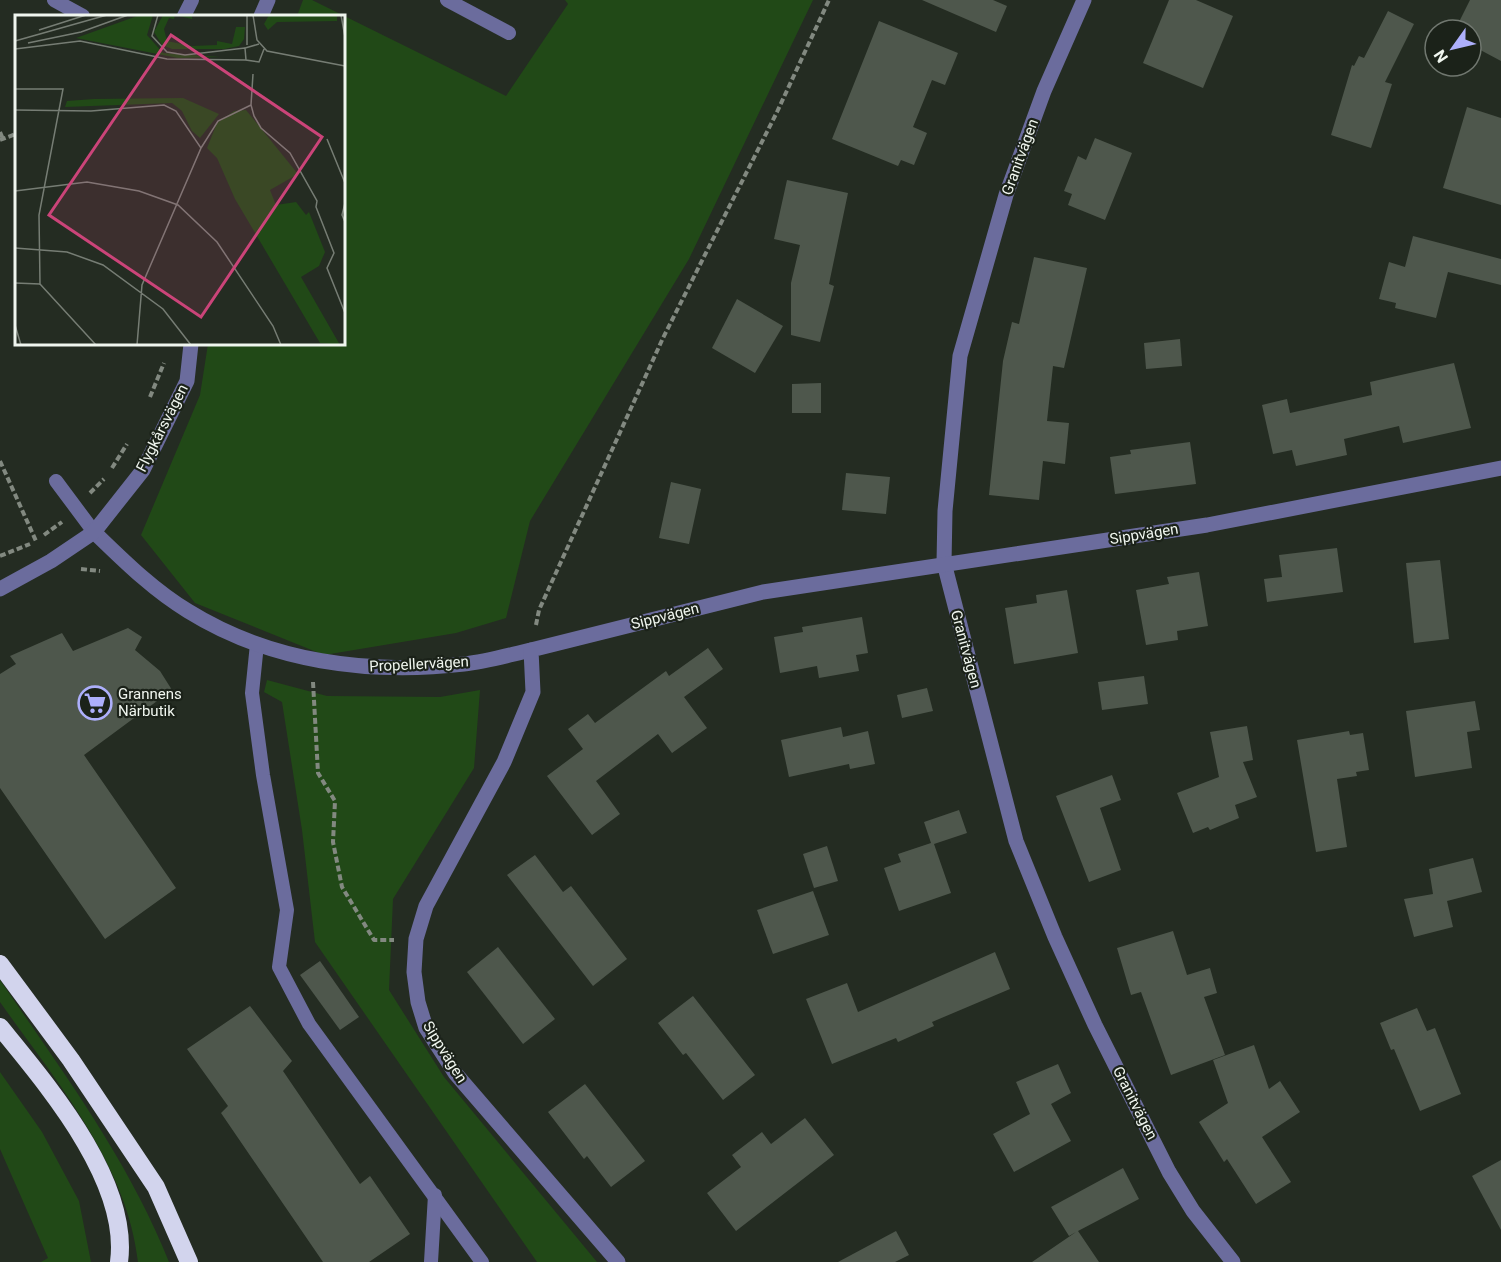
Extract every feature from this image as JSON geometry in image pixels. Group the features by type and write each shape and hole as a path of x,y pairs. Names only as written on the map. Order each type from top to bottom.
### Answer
{"highway":[{"path":"0,964 71,1060 156,1188 189,1262"},
{"path":"0,1027 62,1104 100,1170 116,1215 119,1262"}],"street":[{"path":"261,15 268,0"},
{"name":"Granitvägen","path":"1084,0 1044,91 1006,195 960,356 945,511 944,563 1016,841 1055,937 1095,1025 1169,1172 1192,1211 1233,1262"},
{"name":"Flygkårsvägen","path":"0,589 51,561 94,532 143,470 187,381 191,345"},
{"name":"Sippvägen","path":"618,1262 455,1073 426,1028 418,1002 414,972 416,939 434,889 504,762 533,692 531,650 763,592 1208,525 1501,468"},
{"name":"Propellervägen","path":"94,532 146,579 188,611 257,645 312,661 380,669 465,664 531,650"}],"lane":[{"path":"54,0 81,15"},
{"path":"184,15 192,0"},
{"path":"447,0 508,33"},
{"path":"56,481 94,532"},
{"path":"257,645 252,693 263,775 287,910 279,967 309,1024 482,1262"},
{"path":"431,1262 435,1195"}],"path":[{"path":"531,650 539,610 663,338 777,112 829,0"},
{"path":"0,132 1,139"},
{"path":"146,407 165,355"},
{"path":"0,556 36,541 76,508 108,475 132,437"},
{"path":"0,461 36,541"},
{"path":"312,661 318,773 335,801 333,842 342,888 374,940 416,939"}],"green space":[{"path":"303,0 312,0 342,15 297,15"},
{"path":"565,0 813,0 689,259 530,521 506,618 456,633 324,655 195,603 141,535 200,395 208,345 345,345 345,16 506,96 568,4"},
{"path":"267,680 327,696 440,697 480,690 474,768 393,899 389,990 444,1077 597,1262 537,1262 315,942 302,830 282,702 264,692"},
{"path":"0,980 70,1082 114,1152 153,1224 169,1262 138,1262 131,1226 120,1191 104,1157 65,1092 0,1002"},
{"path":"0,1072 42,1132 79,1201 91,1262 41,1262 48,1258 0,1149"}],"building":[{"path":"922,0 993,0 1007,6 996,32"},
{"path":"1169,0 1196,0 1233,16 1203,88 1143,63"},
{"path":"1470,0 1501,0 1501,61 1483,51 1483,18 1461,18"},
{"path":"1388,11 1414,24 1385,82 1392,84 1371,148 1331,135 1352,65 1354,66 1359,56 1364,58"},
{"path":"879,21 958,53 945,85 932,80 913,127 927,133 914,165 901,160 898,166 832,139"},
{"path":"1467,107 1501,118 1501,205 1443,188"},
{"path":"1095,138 1132,153 1105,220 1068,205 1072,194 1064,191 1078,156 1086,160"},
{"path":"787,180 848,193 829,284 834,286 820,342 791,335 791,283 800,245 774,239"},
{"path":"1413,236 1501,259 1501,285 1448,272 1436,318 1395,308 1396,303 1379,299 1389,262 1405,267"},
{"path":"1034,257 1087,268 1064,368 1053,366 1047,421 1069,423 1065,464 1043,461 1039,500 989,495 1003,361 1012,322 1019,324"},
{"path":"737,299 783,326 755,373 712,348"},
{"path":"1180,339 1182,366 1146,369 1144,343"},
{"path":"1454,363 1471,428 1403,443 1399,426 1344,439 1347,455 1296,466 1292,450 1273,454 1262,405 1287,399 1290,413 1372,395 1370,382"},
{"path":"821,383 821,413 792,413 792,384"},
{"path":"1190,442 1196,484 1115,494 1110,457 1131,454 1130,450"},
{"path":"846,473 890,477 886,514 842,510"},
{"path":"671,482 701,489 689,544 659,538"},
{"path":"1337,548 1343,592 1267,602 1264,579 1282,577 1279,555"},
{"path":"1440,560 1449,639 1414,643 1406,563"},
{"path":"1199,572 1208,626 1177,631 1178,640 1146,645 1136,590 1169,584 1167,577"},
{"path":"1067,590 1078,653 1014,664 1005,608 1037,603 1036,595"},
{"path":"862,617 868,653 856,655 859,671 819,678 817,666 780,673 774,637 803,632 802,627"},
{"path":"128,628 142,637 135,650 160,671 172,690 84,755 176,888 105,939 0,788 0,674 16,664 10,656 62,633 73,651"},
{"path":"708,648 723,669 684,697 707,728 672,753 658,734 596,781 620,814 592,835 547,776 583,749 568,729 588,714 595,723 666,671 669,676"},
{"path":"1144,676 1148,704 1102,710 1098,682"},
{"path":"927,688 933,711 902,718 897,695"},
{"path":"1475,701 1480,730 1467,732 1472,768 1415,777 1406,711"},
{"path":"1247,726 1253,760 1243,762 1257,797 1235,805 1239,818 1210,830 1208,827 1193,833 1177,793 1219,777 1210,732"},
{"path":"841,727 843,737 868,731 875,764 850,769 849,764 789,777 781,740"},
{"path":"1349,731 1350,735 1363,733 1369,770 1356,772 1357,776 1337,779 1347,847 1316,852 1297,740"},
{"path":"1112,775 1121,800 1100,808 1121,870 1089,882 1056,796"},
{"path":"959,810 967,833 934,844 951,893 899,911 884,868 901,862 898,854 931,843 924,822"},
{"path":"827,846 838,881 814,888 803,854"},
{"path":"535,855 563,892 571,886 627,959 593,986 507,875"},
{"path":"1473,858 1482,892 1447,901 1453,927 1414,937 1404,899 1433,894 1429,869"},
{"path":"813,891 829,935 773,954 757,910"},
{"path":"1173,931 1187,975 1210,968 1217,993 1204,997 1225,1055 1171,1075 1141,992 1131,995 1117,948"},
{"path":"498,947 555,1019 523,1044 467,972"},
{"path":"995,952 1010,989 932,1022 934,1026 898,1042 896,1038 832,1064 806,999 847,983 858,1012"},
{"path":"320,961 359,1017 340,1030 300,975"},
{"path":"693,996 755,1075 723,1100 686,1053 683,1055 658,1023"},
{"path":"250,1006 292,1061 283,1071 360,1184 370,1176 410,1234 369,1262 323,1262 221,1113 228,1106 187,1049"},
{"path":"1417,1008 1427,1031 1435,1028 1461,1094 1420,1111 1394,1049 1391,1050 1380,1023"},
{"path":"1254,1045 1269,1089 1280,1081 1300,1112 1262,1137 1291,1182 1256,1204 1227,1159 1224,1162 1199,1122 1228,1103 1213,1060"},
{"path":"1058,1064 1071,1093 1051,1104 1071,1141 1014,1172 993,1134 1030,1114 1016,1082"},
{"path":"585,1084 645,1161 611,1187 587,1156 584,1159 548,1112"},
{"path":"805,1118 834,1155 736,1231 707,1193 741,1167 732,1155 762,1132 771,1144"},
{"path":"1501,1160 1501,1230 1472,1176"},
{"path":"1123,1168 1139,1199 1078,1231 1099,1262 1032,1262 1076,1232 1069,1236 1051,1207"},
{"path":"896,1231 909,1255 895,1262 838,1262"}],"place":[{"name":"Grannens Närbutik","path":"95,703"}]}
